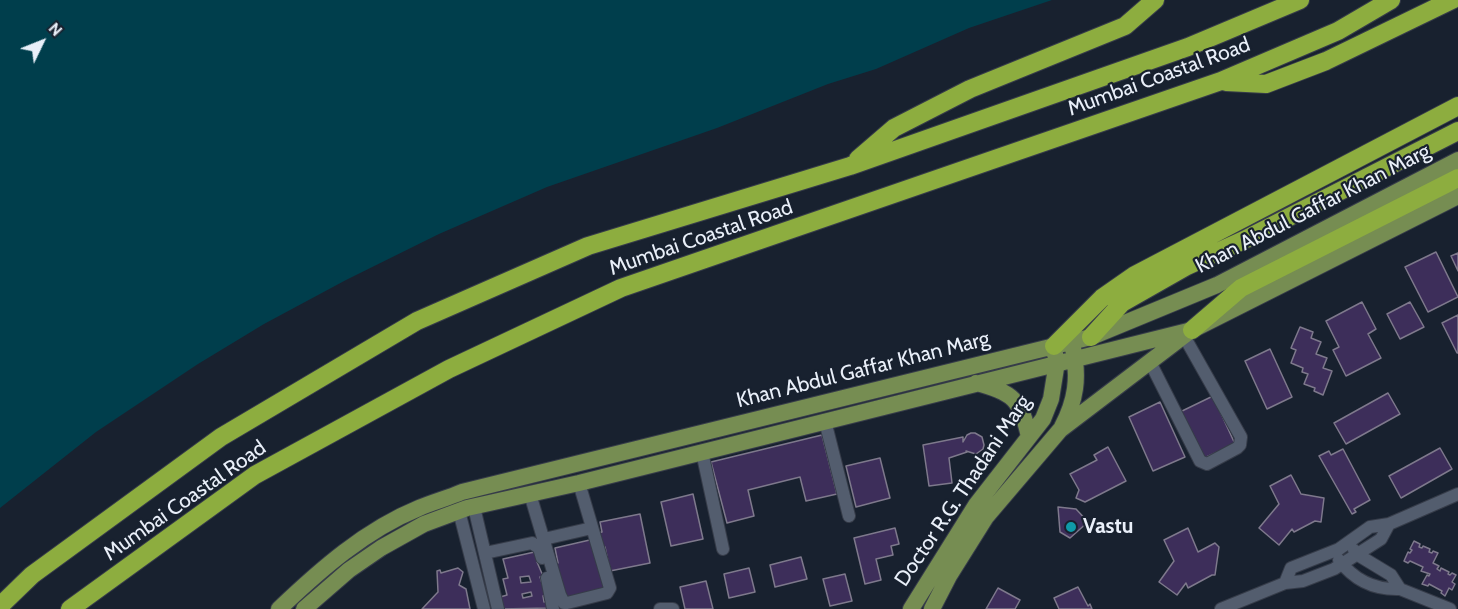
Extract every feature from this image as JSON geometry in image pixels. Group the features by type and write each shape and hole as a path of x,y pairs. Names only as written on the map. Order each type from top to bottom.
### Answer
{"highway":[{"path":"850,166 894,128 969,89 1125,26 1155,0"},
{"name":"Mumbai Coastal Road","path":"0,606 32,575 220,437 417,321 588,246 850,166 1188,47 1300,0"},
{"name":"Mumbai Coastal Road","path":"70,609 255,475 449,369 621,288 1221,81 1338,31 1391,0"},
{"path":"1221,81 1266,84 1326,61 1452,0"},
{"path":"1064,352 1102,298 1135,275 1458,106"},
{"path":"1090,337 1122,303 1187,266 1244,240 1458,131"},
{"path":"1188,333 1241,288 1458,178"}],"main road":[{"name":"Khan Abdul Gaffar Khan Marg","path":"304,609 349,570 381,548 424,524 467,509 975,383 1064,352 1090,337 1217,285 1458,160"},
{"name":"Khan Abdul Gaffar Khan Marg","path":"279,609 339,556 372,533 417,509 462,492 1064,352 1188,333 1458,196"},
{"path":"1060,430 1188,333"},
{"path":"1060,430 1071,408 1076,391 1064,352"},
{"name":"Doctor R.G. Thadani Marg","path":"932,609 976,505 1042,420 1051,399 1064,352"},
{"path":"975,383 996,388 1016,401 1022,410 1029,437"},
{"name":"Doctor R.G. Thadani Marg","path":"911,609 958,547 1060,430"}],"street":[{"path":"1150,362 1200,461 1207,464 1237,448 1240,445 1240,438 1188,333"},
{"path":"825,421 849,516"},
{"path":"702,452 723,549"},
{"path":"530,494 560,595 564,603 567,603 609,591 579,483"},
{"path":"1285,583 1291,568 1332,552 1370,527 1389,524 1458,494"},
{"path":"467,509 485,553 498,609"},
{"path":"467,509 484,609"},
{"path":"1221,609 1285,583 1303,581 1342,564 1381,539 1389,524"},
{"path":"544,539 592,528"},
{"path":"1347,542 1358,555 1391,575 1400,589"},
{"path":"485,553 532,543 537,545 541,550 553,609"},
{"path":"1332,552 1350,574 1365,582 1384,590 1400,589 1450,609"},
{"path":"660,609 673,609"}],"water":[{"path":"0,0 1052,0 969,28 876,69 828,84 717,128 547,187 439,234 264,324 198,364 96,432 0,508"}],"building":[{"path":"1436,252 1458,297 1428,312 1405,267"},
{"path":"1458,253 1458,271 1451,256"},
{"path":"1362,302 1376,329 1368,334 1381,358 1346,376 1333,350 1339,347 1326,321"},
{"path":"1410,302 1424,327 1400,339 1387,314"},
{"path":"1458,315 1458,353 1457,353 1442,323"},
{"path":"1300,327 1313,332 1311,338 1321,342 1316,354 1327,358 1323,368 1332,371 1323,395 1314,391 1315,388 1304,384 1308,374 1302,372 1303,368 1291,363 1296,350 1291,348"},
{"path":"1270,349 1292,397 1267,409 1245,361"},
{"path":"1388,393 1400,414 1346,444 1334,423"},
{"path":"1213,396 1235,444 1202,459 1180,412"},
{"path":"1160,402 1185,457 1153,471 1129,417"},
{"path":"971,433 982,437 983,449 976,454 966,451 949,458 952,483 929,486 923,445 963,437 963,442"},
{"path":"822,435 837,494 806,501 800,477 748,490 754,516 727,523 711,462"},
{"path":"1108,447 1126,481 1085,502 1076,498 1079,490 1070,474 1097,460 1094,455"},
{"path":"1440,448 1452,469 1401,498 1389,476"},
{"path":"1343,449 1370,500 1354,509 1356,512 1352,514 1319,456 1329,451 1331,455"},
{"path":"880,458 890,498 856,507 846,466"},
{"path":"1291,475 1301,494 1324,498 1321,522 1315,521 1294,532 1292,529 1279,545 1259,528 1279,504 1270,486"},
{"path":"693,494 703,539 671,546 661,502"},
{"name":"Vastu","path":"1058,507 1076,509 1088,522 1070,538 1060,532"},
{"path":"640,514 650,563 610,571 605,547 601,548 598,533 602,532 600,522"},
{"path":"895,528 899,544 891,546 893,555 876,559 881,580 865,584 854,538"},
{"path":"1188,528 1198,552 1215,543 1219,547 1215,575 1188,588 1186,583 1177,595 1159,582 1174,561 1164,540"},
{"path":"594,539 606,589 564,598 555,548"},
{"path":"1414,541 1420,544 1419,547 1430,549 1429,552 1438,553 1433,563 1439,566 1437,569 1440,571 1441,568 1450,575 1452,573 1456,575 1452,582 1455,584 1452,590 1449,588 1445,596 1441,593 1442,591 1429,584 1428,586 1422,584 1430,574 1421,571 1423,567 1410,561 1408,563 1404,561 1408,552 1412,550 1410,549"},
{"path":"539,551 541,561 537,562 543,576 540,577 546,595 543,596 544,602 547,601 549,608 500,609 497,598 507,595 503,579 508,578 503,559","holes":["529,576 531,582 521,583 520,577","531,592 532,596 523,598 522,594"]},
{"path":"801,557 807,579 775,587 770,565"},
{"path":"458,568 463,572 459,585 466,589 470,609 422,609 438,592 437,571 440,570 441,573"},
{"path":"749,568 755,592 729,598 724,574"},
{"path":"845,574 852,601 830,606 823,579"},
{"path":"706,581 713,609 685,609 680,587"},
{"path":"1078,587 1092,609 1059,609 1054,598"},
{"path":"998,588 1020,600 1015,609 986,609"}],"place":[{"name":"Vastu","path":"1071,527"}]}
